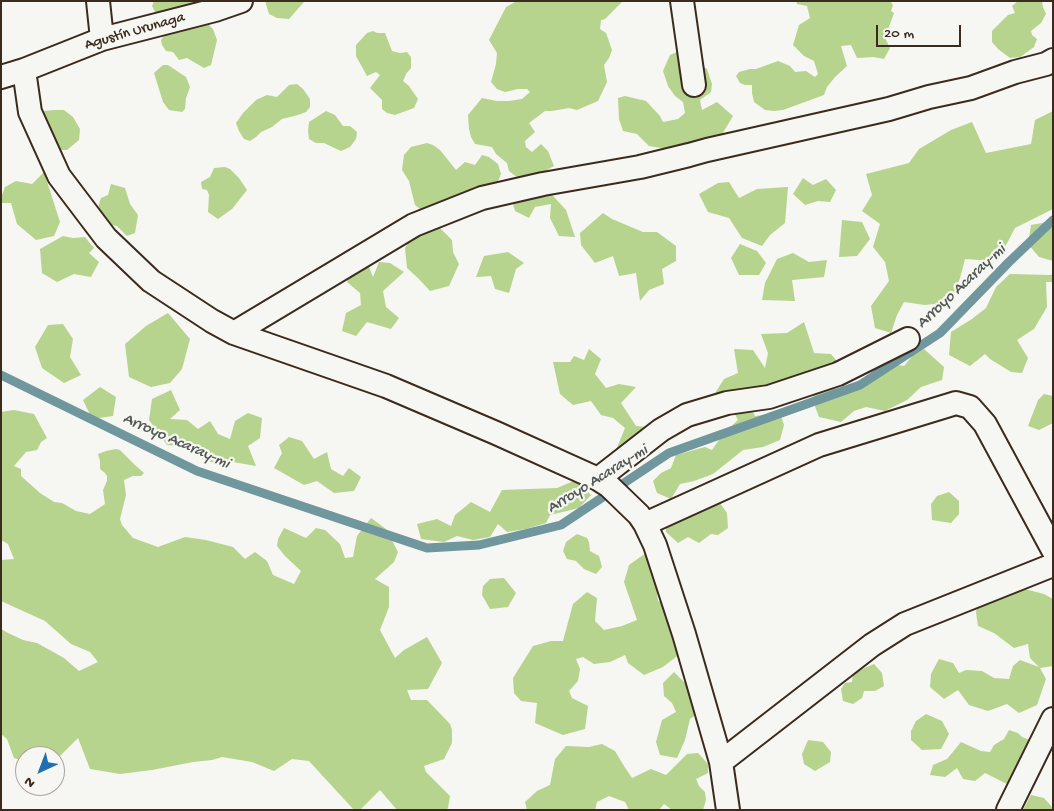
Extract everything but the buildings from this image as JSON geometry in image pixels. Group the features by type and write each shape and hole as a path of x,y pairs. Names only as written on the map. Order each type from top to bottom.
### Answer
{"street":[{"path":"98,1 102,39"},
{"name":"Agustín Urunaga","path":"1,77 24,70 102,39 215,10 241,1"},
{"path":"682,1 694,85"},
{"path":"234,333 414,225 482,198 543,184 640,167 706,150 889,109 929,97 971,88 1015,72 1046,64 1053,60"},
{"path":"24,70 30,112 59,176 106,238 151,281 212,321 234,333 386,386 496,433 604,483 642,519 655,545 681,625 721,762 728,810"},
{"path":"604,483 661,430 687,414 727,403 769,397 838,374 908,339"},
{"path":"642,519 819,445 956,403 970,407 985,424 1053,550"},
{"path":"721,762 872,646 905,624 1053,565"},
{"path":"1008,810 1053,719"}],"green space":[{"path":"154,1 204,2 159,20 152,6"},
{"path":"265,1 304,2 289,19 277,18 269,14"},
{"path":"517,1 623,1 605,19 601,20 600,29 606,33 612,50 604,65 607,82 598,101 577,110 569,108 545,111 529,123 535,132 525,141 526,147 532,152 541,144 548,151 554,166 534,177 518,178 509,171 507,163 496,154 492,147 475,144 469,129 468,115 482,98 509,101 522,99 530,92 527,89 518,89 505,92 497,89 491,82 497,53 489,40 506,7"},
{"path":"796,1 890,1 893,5 891,11 894,13 885,38 890,48 884,59 873,57 857,58 851,45 841,46 847,66 827,87 824,95 783,110 765,110 754,102 752,85 740,83 736,76 739,72 756,69 778,61 790,66 795,72 806,71 815,77 818,74 814,61 804,56 793,45 799,25 810,18 807,6 797,4"},
{"path":"1018,1 1043,1 1046,14 1041,23 1031,31 1032,35 1037,39 1034,47 1020,57 1010,58 992,42 992,31 1008,15 1015,13 1012,6"},
{"path":"207,23 213,29 217,40 211,65 204,68 187,58 179,60 173,52 166,51 162,45 161,40 166,33"},
{"path":"373,31 385,33 392,51 407,52 411,57 411,68 403,81 418,99 414,108 395,115 387,113 382,109 382,100 370,88 380,75 376,72 367,76 356,56 356,45 367,33"},
{"path":"677,52 692,55 697,63 707,69 712,84 711,92 700,100 702,110 717,102 733,116 721,136 674,150 649,146 637,134 623,131 619,119 618,98 625,96 646,101 663,122 678,119 685,113 683,102 675,96 668,86 663,71 670,55"},
{"path":"163,65 168,65 186,77 190,87 185,109 182,112 169,110 163,102 154,73"},
{"path":"297,84 310,99 310,107 306,112 282,119 250,141 244,139 236,123 243,113 256,100 267,95 277,97 289,85"},
{"path":"64,110 73,117 80,129 79,140 67,150 58,150 38,120 44,111"},
{"path":"326,111 335,115 343,126 350,126 357,132 356,139 350,147 341,151 324,143 316,143 309,139 309,122"},
{"path":"1053,111 1053,209 1015,228 1006,245 992,261 965,259 951,302 925,305 904,302 891,333 875,328 871,306 889,281 885,262 873,247 880,224 862,211 872,195 866,174 909,163 919,149 951,130 972,122 986,153 1031,144 1035,120"},
{"path":"427,143 440,150 456,170 465,162 475,165 482,155 489,157 498,164 501,174 496,186 426,214 415,205 409,181 402,170 404,155 411,147"},
{"path":"225,167 230,169 239,178 247,190 232,209 218,219 208,212 209,195 207,190 202,189 201,182 210,177 214,168"},
{"path":"44,172 60,222 54,236 36,240 17,224 11,203 1,203 1,198 5,187 16,181 32,184"},
{"path":"803,178 813,185 826,179 836,190 830,202 818,201 805,205 793,194"},
{"path":"729,182 739,198 757,189 788,187 785,223 770,235 762,246 742,238 729,218 708,212 699,194 718,183"},
{"path":"111,184 125,188 130,204 138,215 135,233 127,236 117,226 104,222 96,214 101,198 108,195"},
{"path":"544,186 566,210 575,237 559,236 550,218 551,204 535,207 529,218 515,211 511,197"},
{"path":"603,213 612,219 643,232 657,232 676,246 676,261 662,269 664,284 649,290 640,301 636,273 619,276 613,256 595,263 581,245 580,233"},
{"path":"842,220 862,222 870,239 857,256 839,257"},
{"path":"1053,221 1053,261 1039,257 1028,244 1031,225"},
{"path":"438,226 452,240 453,252 459,264 449,286 430,291 407,268 405,248 415,231"},
{"path":"63,236 73,238 85,237 94,248 89,253 99,262 91,277 74,274 57,282 42,273 40,249"},
{"path":"740,244 757,251 766,263 759,275 739,275 731,258"},
{"path":"508,252 524,263 516,269 509,293 495,289 491,276 476,277 484,256"},
{"path":"793,253 809,262 827,260 824,277 792,280 795,301 762,300 765,283 777,259"},
{"path":"367,262 373,277 379,262 390,263 404,272 383,291 386,307 399,318 391,329 367,322 356,336 342,331 346,313 361,305 360,293 347,282 350,263"},
{"path":"1053,273 1053,282 1046,282 1047,307 1034,329 1017,340 1028,358 1022,373 1011,372 985,354 970,366 949,355 951,332 986,308 996,287 1010,274 1051,275"},
{"path":"168,313 190,339 182,369 170,383 151,387 129,377 125,344 146,326"},
{"path":"804,322 814,353 831,354 841,366 823,385 798,374 780,388 771,383 762,388 749,403 755,416 780,413 784,425 780,440 763,447 743,450 713,474 680,484 671,499 657,493 653,481 661,473 671,468 676,455 705,447 712,450 723,434 738,420 727,400 714,395 724,379 738,373 734,349 753,350 765,368 768,353 761,334 787,333"},
{"path":"63,324 73,339 70,357 81,375 64,383 42,368 35,347 48,325"},
{"path":"589,349 601,359 595,374 606,388 619,384 636,387 621,403 636,426 659,428 657,450 644,449 634,459 616,450 625,428 613,418 601,415 591,401 573,405 560,394 553,362 570,362 574,356 584,360"},
{"path":"924,349 944,367 942,380 921,387 907,400 885,411 866,407 854,411 841,422 819,417 812,398 821,388 849,389 883,362 904,366 914,354"},
{"path":"100,387 116,397 113,416 92,419 83,400"},
{"path":"171,390 180,410 170,419 187,420 198,429 210,421 218,434 230,439 235,421 248,413 262,418 260,438 248,446 256,466 233,462 206,462 189,447 167,445 149,420 152,399"},
{"path":"1044,394 1053,396 1053,423 1039,430 1028,426 1038,400"},
{"path":"14,410 34,414 47,438 41,442 37,450 26,452 14,466 21,469 21,476 40,493 54,502 62,503 76,511 90,514 105,504 103,490 107,476 100,469 98,454 116,449 120,450 144,473 141,476 133,476 124,480 126,495 120,519 122,525 133,538 158,547 185,537 233,547 245,559 255,552 267,561 273,575 294,584 301,571 277,546 278,539 284,528 306,538 316,528 325,530 340,544 345,558 353,557 357,536 371,518 386,529 398,552 394,562 375,579 389,587 389,607 380,630 395,658 404,650 427,637 442,663 428,689 407,690 411,700 427,700 450,724 452,743 444,759 424,766 426,772 450,796 448,808 446,810 397,810 380,790 360,810 354,810 309,761 292,759 274,771 252,762 222,757 120,774 90,769 78,738 65,751 65,746 15,746 14,758 7,739 1,734 1,629 23,640 37,643 64,658 79,671 98,662 90,652 71,644 45,621 1,601 1,560 14,559 8,544 1,540 1,412"},
{"path":"289,437 302,441 314,459 327,452 331,469 343,476 349,468 361,477 354,491 334,493 317,481 304,485 274,468 282,453 279,445"},
{"path":"576,480 591,495 579,508 550,515 546,523 507,532 498,524 490,537 473,540 457,536 444,542 421,539 417,524 437,519 451,526 455,515 471,502 490,512 502,490 557,488"},
{"path":"949,492 959,501 959,514 951,523 932,520 931,504 937,496"},
{"path":"720,503 727,513 728,528 718,535 711,534 699,543 688,537 678,543 666,532 666,521 704,506 708,509"},
{"path":"577,534 587,538 590,551 599,556 602,567 596,574 584,569 576,561 567,559 563,551 566,542"},
{"path":"650,550 671,575 656,586 658,601 674,610 681,653 663,667 644,675 628,663 625,655 610,662 594,664 583,657 576,659 580,669 578,681 569,691 572,698 588,706 585,729 563,735 535,723 537,703 521,701 514,693 513,678 533,646 551,641 563,641 573,604 587,592 597,598 595,621 604,630 637,620 624,582 629,565"},
{"path":"504,578 516,593 508,607 490,609 482,595 483,586 490,579"},
{"path":"1021,588 1044,594 1053,599 1053,666 1040,668 1046,679 1037,705 1019,713 1007,704 988,711 969,705 958,690 944,699 930,687 931,674 939,659 953,663 959,673 966,670 982,671 994,678 1009,679 1013,666 1020,660 1039,667 1030,658 1028,644 1014,648 994,633 978,626 976,612 978,602"},
{"path":"874,664 882,673 884,686 875,691 864,691 862,698 853,704 843,701 841,689 845,683 852,682 853,673"},
{"path":"674,672 690,688 704,709 690,719 685,740 677,758 660,755 656,742 662,720 676,712 672,703 664,696 663,683"},
{"path":"926,714 942,721 949,734 941,749 922,750 911,740 911,731 916,721"},
{"path":"1009,730 1030,740 1043,752 1024,778 1007,784 985,773 975,781 963,779 957,768 945,777 930,775 933,765 947,759 961,742 981,751 990,752 994,745 1004,739"},
{"path":"808,740 823,742 831,752 830,762 815,771 804,764 802,754"},
{"path":"602,744 615,751 632,778 651,769 666,775 687,754 698,753 708,764 708,773 696,779 699,786 705,792 706,800 703,810 672,810 664,804 659,810 629,810 625,802 609,796 597,802 595,810 527,810 525,802 537,791 550,785 555,759 566,746 589,747"},
{"path":"1031,795 1044,798 1052,807 1052,810 1023,810"}],"waterway":[{"name":"Arroyo Acaray-mi","path":"1,375 197,471 427,548 479,545 561,525 669,453 860,385 940,333 1053,220"}]}
